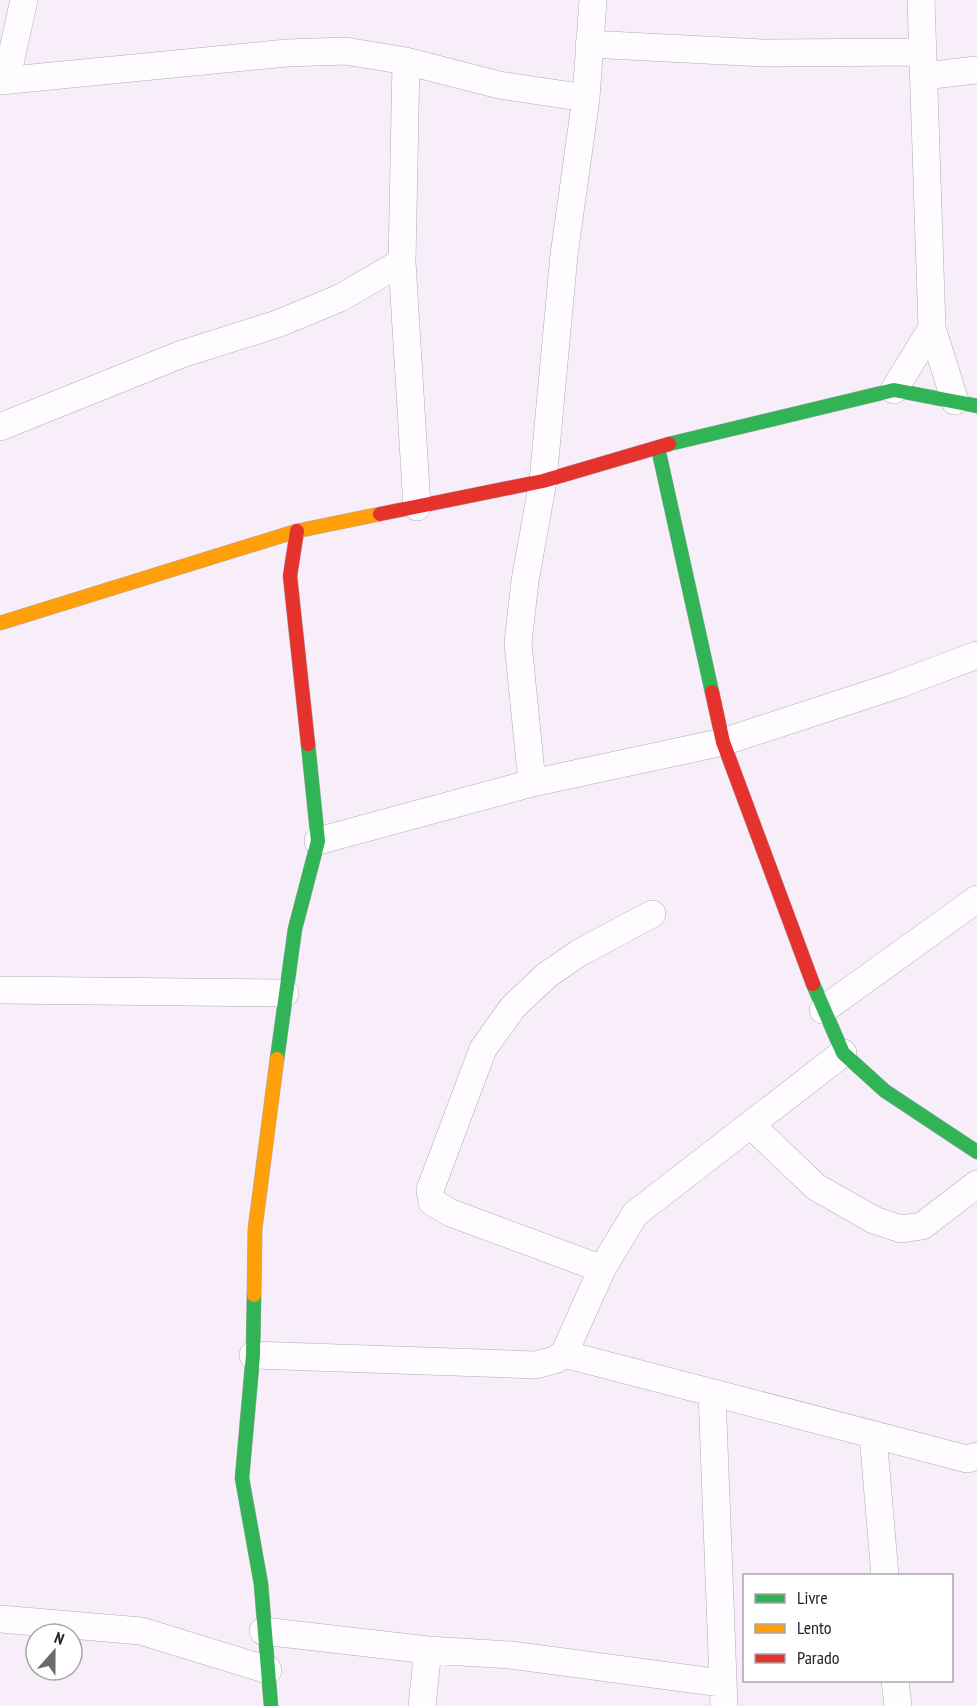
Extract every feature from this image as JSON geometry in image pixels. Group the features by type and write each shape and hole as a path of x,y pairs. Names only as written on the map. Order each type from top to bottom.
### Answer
{"street":[{"path":"24,0 3,81 287,53 345,51 406,61 499,85 586,98"},
{"path":"532,783 518,643 525,581 543,481 564,255 586,98 593,0"},
{"path":"921,0 932,328 971,406"},
{"path":"589,44 763,53 977,70"},
{"path":"406,61 402,262 417,507"},
{"path":"0,427 182,354 298,316 340,298 402,262"},
{"path":"894,390 932,328"},
{"path":"0,623 297,531 543,481 703,434 894,390 971,406"},
{"path":"658,448 723,742 823,1010 843,1053 885,1091 977,1152"},
{"path":"272,1706 263,1631 261,1584 242,1478 253,1355 255,1229 295,929 310,879 318,841 290,576 297,531"},
{"path":"259,543 290,576"},
{"path":"318,841 532,783 723,742 897,685 976,654"},
{"path":"823,1010 977,899"},
{"path":"602,1269 451,1213 432,1202 430,1190 483,1049 513,1007 547,975 579,953 652,914"},
{"path":"0,990 285,993"},
{"path":"253,1355 535,1365 555,1360 564,1354 602,1269 635,1214 843,1053"},
{"path":"752,1125 816,1187 874,1220 901,1229 922,1226 977,1184"},
{"path":"564,1354 967,1460 977,1456"},
{"path":"263,1631 428,1650 512,1655 723,1695 712,1393"},
{"path":"873,1435 885,1574"},
{"path":"0,1619 141,1631 267,1670"},
{"path":"422,1706 428,1650"},
{"path":"895,1682 898,1706"}],"traffic: fast":[{"path":"669,444 894,390 977,406"},
{"path":"658,448 712,692"},
{"path":"277,1059 295,929 318,841 308,744"},
{"path":"813,984 843,1053 885,1091 977,1152"},
{"path":"254,1295 253,1355 242,1478 261,1584 271,1706"}],"traffic: slow":[{"path":"0,623 297,531 380,514"},
{"path":"254,1295 255,1229 277,1059"}],"traffic: jam":[{"path":"380,514 543,481 669,444"},
{"path":"297,531 290,576 308,744"},
{"path":"712,692 723,742 813,984"}]}
